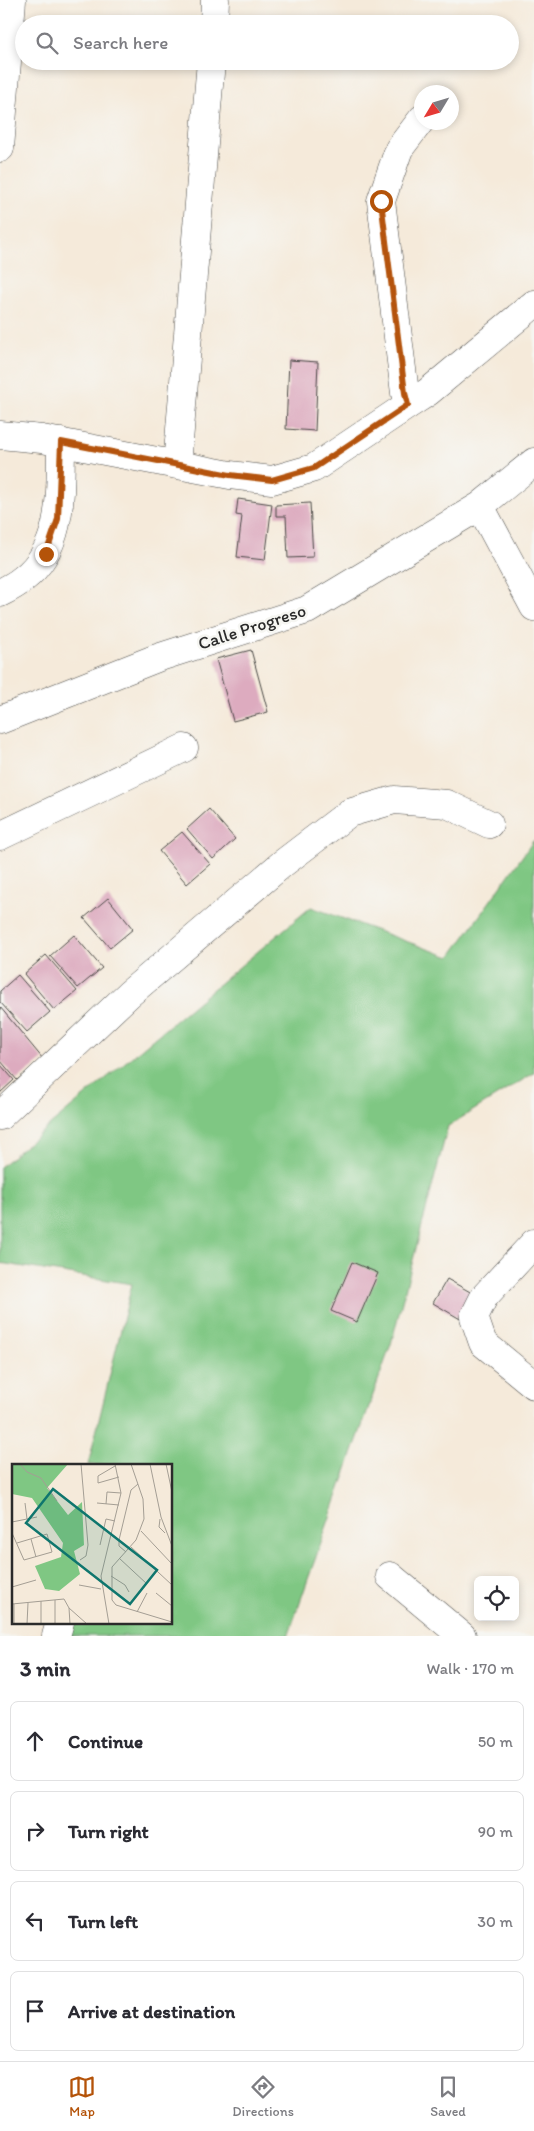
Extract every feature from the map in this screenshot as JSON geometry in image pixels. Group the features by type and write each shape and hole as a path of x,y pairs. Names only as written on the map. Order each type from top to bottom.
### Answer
{"street":[{"path":"0,148 12,0"},
{"path":"214,15 215,0"},
{"path":"177,465 210,70"},
{"path":"408,405 381,201 399,149 414,129"},
{"path":"0,435 61,442 230,475 272,480 314,468 428,392 534,304"},
{"path":"0,593 24,579 46,554 58,519 61,442"},
{"name":"Calle Progreso","path":"0,720 157,658 307,610 480,506 534,462"},
{"path":"480,506 534,607"},
{"path":"0,836 184,748"},
{"path":"0,1116 130,994 282,864 349,814 394,800 447,804 489,824"},
{"path":"534,1243 484,1297 474,1317 483,1343 534,1385"},
{"path":"390,1576 462,1636"}],"green space":[{"path":"534,840 534,1073 448,1126 391,1344 288,1636 47,1636 50,1624 172,1624 172,1464 88,1464 132,1284 0,1263 0,1167 311,907 450,957"}],"building":[{"path":"289,360 318,362 315,431 286,429"},
{"path":"238,499 272,504 265,560 237,557 242,516 236,515"},
{"path":"310,503 313,557 288,558 286,516 276,516 276,505"},
{"path":"251,650 268,712 233,721 216,659"},
{"path":"209,809 235,839 213,859 187,829"},
{"path":"182,832 210,864 187,884 159,851"},
{"path":"108,898 133,929 110,948 84,918"},
{"path":"74,935 102,968 78,988 50,956"},
{"path":"46,955 77,991 54,1010 24,974"},
{"path":"18,975 50,1012 27,1032 0,1002 0,991"},
{"path":"0,1007 43,1059 17,1080 0,1060"},
{"path":"0,1064 14,1080 0,1093"},
{"path":"352,1262 378,1273 357,1322 331,1311"},
{"path":"447,1279 481,1298 467,1323 433,1303"}],"route":[{"path":"46,554 58,519 61,442 230,475 272,480 314,468 408,405 381,201"}]}
